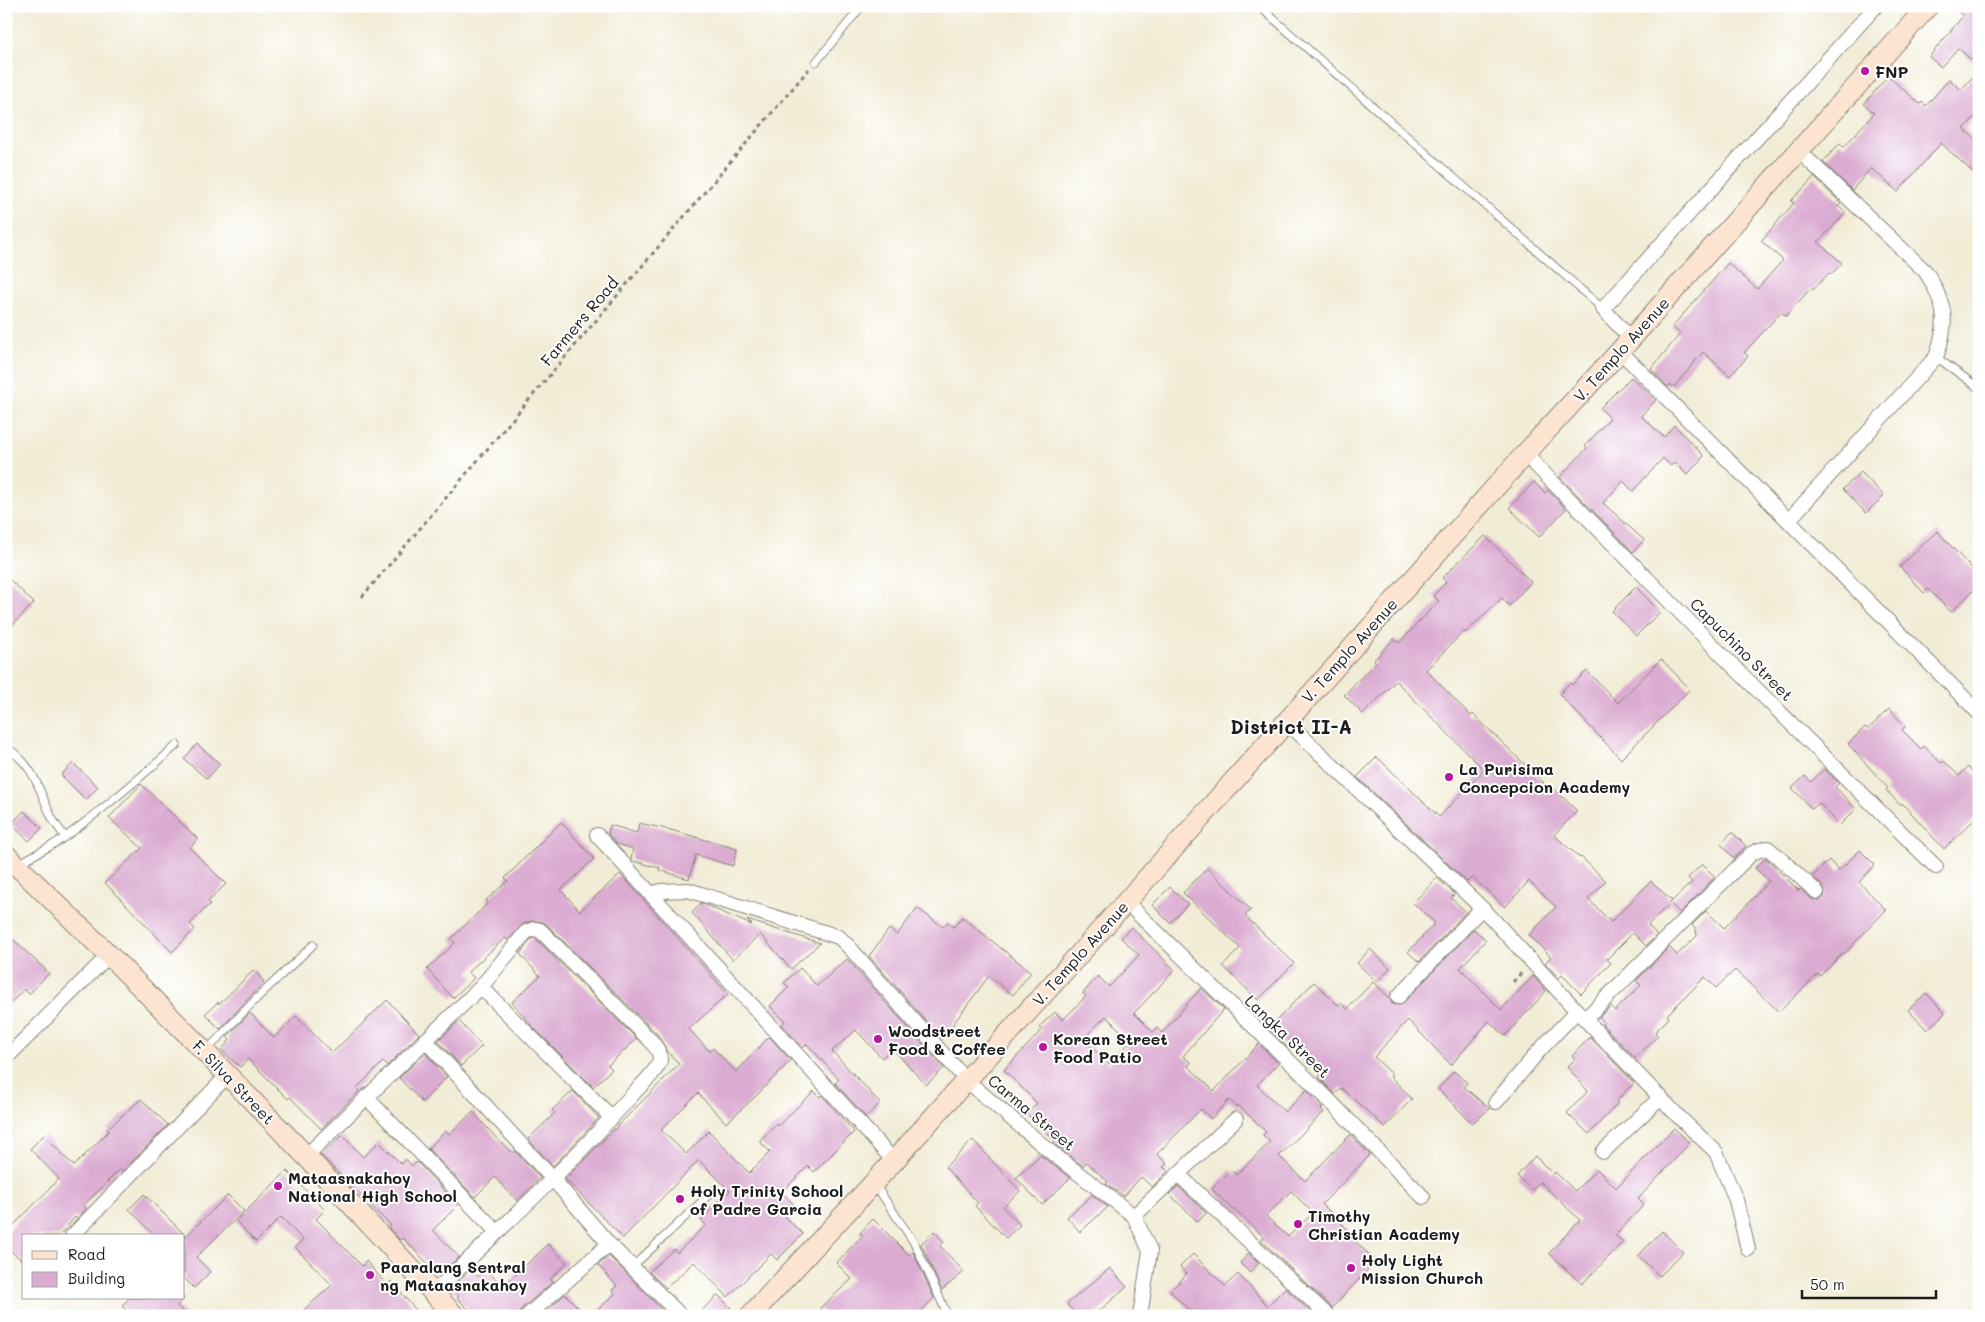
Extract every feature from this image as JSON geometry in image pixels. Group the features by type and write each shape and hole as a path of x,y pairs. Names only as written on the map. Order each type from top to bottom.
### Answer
{"main road":[{"name":"V. Templo Avenue","path":"750,1316 894,1161 1524,454 1625,345 1928,6"},
{"name":"F. Silva Street","path":"9,865 110,956 205,1052 306,1156 455,1316"}],"street":[{"path":"1876,6 1603,308 1625,345 1789,520 1979,712"},
{"path":"1789,520 1936,357 1944,336 1945,318 1939,293 1926,272 1799,151"},
{"name":"Capuchino Street","path":"1524,454 1721,654 1936,867"},
{"path":"1286,721 1482,908 1581,1015 1716,1152 1736,1200 1748,1249"},
{"path":"597,835 894,1161"},
{"path":"1496,1102 1538,1052 1684,920 1751,854 1768,848 1817,892"},
{"name":"Carma Street","path":"650,894 661,891 688,890 839,937 857,955 966,1080 1053,1154 1134,1216 1150,1251 1140,1316"},
{"name":"Langka Street","path":"1126,902 1329,1100 1423,1197"},
{"path":"1398,997 1482,908"},
{"path":"306,1156 481,987 526,932 535,928 540,930 650,1040 659,1051 660,1059 656,1067 612,1118 433,1293"},
{"path":"6,1058 110,956"},
{"path":"481,987 612,1118"},
{"path":"425,1040 552,1178 609,1244 681,1316"},
{"path":"74,1234 228,1076"},
{"path":"366,1097 497,1232"},
{"path":"1602,1152 1661,1097"},
{"path":"1134,1216 1236,1119"},
{"path":"1179,1175 1328,1316"},
{"path":"527,1316 609,1244"}],"lane":[{"path":"816,62 862,6"},
{"path":"1259,6 1603,308"},
{"path":"1936,357 1979,388"},
{"path":"9,865 65,837 117,798 177,745"},
{"path":"6,747 25,763 41,788 52,818 65,837"},
{"path":"205,1052 256,998 313,945"},
{"path":"874,1182 915,1244 948,1316"},
{"path":"632,1266 715,1189"}],"path":[{"name":"Farmers Road","path":"362,597 816,62"}],"building":[{"path":"1952,6 1979,6 1979,67 1958,48 1941,67 1929,57 1963,16"},
{"path":"1979,70 1979,112 1964,129 1979,143 1979,178 1941,143 1898,192 1871,168 1852,190 1823,162 1840,143 1844,147 1874,113 1864,104 1888,76 1920,104 1922,102 1926,106 1949,79 1961,90"},
{"path":"1814,177 1841,203 1838,206 1846,213 1818,242 1842,263 1831,275 1829,273 1813,290 1811,288 1786,316 1781,312 1744,353 1748,356 1730,376 1703,352 1674,387 1670,384 1668,387 1651,369 1680,334 1672,327 1728,263 1757,289 1783,260 1761,241 1794,203 1791,201"},
{"path":"1631,377 1656,400 1641,416 1664,437 1674,425 1704,456 1687,475 1674,462 1671,466 1663,458 1633,491 1623,481 1603,503 1644,540 1633,552 1560,477 1587,448 1585,446 1610,418 1600,408"},
{"path":"1861,472 1884,496 1866,513 1843,489"},
{"path":"1534,482 1545,493 1548,490 1566,509 1539,537 1509,508"},
{"path":"1937,531 1979,576 1979,585 1951,612 1928,589 1924,593 1900,567"},
{"path":"1485,536 1531,582 1509,606 1502,598 1465,633 1464,631 1426,670 1471,716 1473,714 1547,786 1549,784 1577,811 1554,835 1606,881 1588,899 1611,922 1651,881 1672,901 1648,925 1657,935 1646,946 1633,933 1607,959 1611,963 1581,994 1562,975 1559,978 1545,963 1551,957 1529,935 1556,907 1529,881 1505,907 1472,877 1467,882 1357,777 1377,757 1439,817 1484,770 1396,681 1363,714 1344,695 1376,662 1374,660 1394,639 1399,643 1439,601 1433,596 1446,582 1442,578"},
{"path":"6,576 34,603 6,632"},
{"path":"1636,587 1660,612 1636,636 1612,611"},
{"path":"1661,659 1690,689 1621,759 1559,694 1570,683 1572,685 1587,671 1618,703"},
{"path":"1889,709 1905,726 1902,730 1921,749 1924,746 1941,763 1944,761 1959,776 1968,767 1979,778 1979,815 1944,849 1902,803 1900,805 1886,790 1888,788 1848,744 1865,727 1868,729"},
{"path":"197,744 220,764 207,779 184,759"},
{"path":"73,763 98,787 86,800 61,775"},
{"path":"1824,769 1839,783 1835,787 1856,809 1840,825 1819,803 1812,809 1792,788 1805,776 1811,782"},
{"path":"141,784 198,839 190,848 226,884 190,924 195,929 172,952 105,883 142,848 109,818"},
{"path":"24,811 42,828 29,841 11,824"},
{"path":"561,822 594,859 561,890 580,911 620,874 728,994 689,1029 709,1051 713,1048 736,1072 769,1037 791,1060 754,1098 726,1123 698,1093 661,1130 686,1154 709,1131 749,1173 770,1152 759,1141 777,1124 778,1126 814,1091 820,1097 822,1095 854,1132 814,1172 808,1166 782,1192 796,1207 785,1217 803,1234 777,1260 771,1254 728,1297 694,1262 666,1288 649,1272 674,1249 677,1253 706,1225 701,1220 730,1191 699,1160 623,1238 565,1179 679,1064 668,1052 657,1034 541,921 531,921 523,924 508,940 505,938 468,972 474,978 453,998 427,969 455,943 451,939 488,903 486,900 508,881 505,878"},
{"path":"639,823 737,849 733,866 696,855 689,879 659,870 660,868 633,861 631,859 633,849 617,844 608,834 610,825 637,833"},
{"path":"1732,832 1746,846 1734,858 1721,844"},
{"path":"1860,850 1875,865 1859,882 1886,910 1844,954 1820,976 1818,974 1779,1012 1735,970 1716,988 1705,977 1667,1015 1669,1018 1655,1032 1658,1036 1635,1058 1602,1024 1604,1022 1599,1017 1611,1006 1615,1011 1641,985 1636,981 1669,947 1677,955 1697,936 1696,930 1692,925 1706,911 1724,928 1769,881 1755,868 1766,858 1799,891 1800,889 1812,899 1819,900 1824,897 1825,890 1813,876 1829,860 1839,871"},
{"path":"1702,864 1715,877 1680,913 1670,903 1692,882 1688,878"},
{"path":"1207,868 1251,910 1245,916 1294,963 1258,1000 1223,966 1240,948 1183,893"},
{"path":"1437,878 1455,894 1451,898 1466,912 1419,962 1408,952 1435,923 1413,903"},
{"path":"1170,887 1188,904 1170,923 1152,905"},
{"path":"701,903 752,925 747,920 820,943 791,969 760,934 733,960 692,913"},
{"path":"917,908 943,927 947,922 954,927 962,917 1031,972 1013,995 989,976 942,1039 869,956 889,929 897,935"},
{"path":"1131,927 1175,970 1134,1013 1153,1032 1157,1028 1162,1033 1201,988 1224,1009 1183,1056 1191,1063 1188,1066 1214,1091 1259,1044 1278,1063 1257,1085 1285,1112 1306,1090 1323,1107 1321,1109 1324,1112 1279,1156 1305,1181 1350,1135 1370,1155 1322,1204 1376,1261 1332,1308 1261,1240 1264,1237 1212,1189 1231,1170 1236,1175 1270,1142 1263,1135 1266,1132 1238,1105 1237,1107 1229,1100 1211,1119 1201,1109 1157,1154 1167,1163 1163,1167 1168,1171 1152,1187 1141,1177 1124,1196 1106,1184 1108,1182 1086,1162 1083,1166 1053,1143 1055,1141 1027,1114 1037,1103 1004,1070 1042,1030 1039,1027 1055,1012 1063,1020 1086,996 1083,993 1098,976 1109,987 1139,955 1121,938","holes":["1106,1016 1131,1041 1109,1064 1083,1039","1291,1191 1313,1213 1288,1237 1266,1216"]},
{"path":"1474,929 1486,940 1460,968 1501,1010 1533,976 1546,991 1505,1036 1489,1021 1451,1065 1408,1020 1374,1057 1392,1074 1390,1076 1412,1099 1385,1127 1341,1088 1335,1094 1319,1078 1321,1075 1319,1073 1323,1069 1297,1043 1290,1050 1271,1031 1270,1027 1314,982 1338,1005 1341,1003 1347,1009 1373,982 1390,998 1392,1004 1401,1005"},
{"path":"6,933 49,973 29,994 24,989 6,1008"},
{"path":"535,938 637,1039 608,1065 612,1069 593,1087 532,1026 512,1002 540,976 520,954 531,939"},
{"path":"1370,949 1390,968 1377,982 1357,963"},
{"path":"847,959 944,1068 926,1085 892,1048 882,1058 856,1030 832,1051 880,1103 866,1117 835,1083 839,1079 807,1044 803,1048 782,1025 785,1021 770,1006 789,987 784,983 800,968 817,986"},
{"path":"254,970 264,982 220,1029 205,1014 218,1002 219,1004"},
{"path":"1926,993 1945,1013 1927,1030 1908,1010"},
{"path":"387,1000 419,1034 387,1066 383,1062 357,1088 359,1091 321,1129 290,1097 288,1099 248,1059 240,1067 221,1050 230,1040 227,1037 250,1013 274,1038 296,1016 332,1053"},
{"path":"459,1021 482,1046 461,1066 438,1041"},
{"path":"1590,1037 1634,1083 1616,1101 1618,1103 1589,1134 1567,1113 1588,1091 1567,1067 1575,1059 1572,1056"},
{"path":"425,1053 447,1077 422,1102 399,1078"},
{"path":"1454,1071 1467,1083 1464,1087 1490,1109 1472,1123 1438,1089"},
{"path":"573,1091 599,1118 553,1166 528,1139 555,1113 552,1110"},
{"path":"141,1099 168,1125 122,1172 120,1169 83,1206 86,1209 77,1219 75,1217 61,1234 22,1234 22,1260 6,1247 6,1233 59,1179 30,1149 44,1135 74,1166 109,1131 107,1129"},
{"path":"473,1112 496,1138 513,1153 515,1151 540,1178 517,1201 495,1177 475,1197 428,1149 445,1131 449,1134"},
{"path":"1674,1128 1690,1143 1638,1199 1644,1205 1615,1235 1623,1242 1582,1284 1549,1253 1580,1220 1540,1182 1532,1190 1517,1176 1535,1156 1553,1174 1555,1172 1575,1191 1597,1169 1616,1188"},
{"path":"342,1135 363,1157 379,1142 401,1164 406,1159 412,1166 417,1162 458,1205 433,1230 459,1257 439,1275 403,1238 400,1240 389,1228 391,1226 321,1155"},
{"path":"973,1140 1020,1191 1003,1207 1020,1225 1006,1238 975,1206 978,1203 945,1167"},
{"path":"1040,1155 1070,1178 1042,1205 1016,1178"},
{"path":"287,1171 325,1210 316,1219 362,1266 366,1261 387,1285 391,1281 421,1316 297,1316 332,1285 295,1247 303,1240 281,1217 256,1242 236,1221"},
{"path":"1178,1186 1206,1213 1198,1222 1169,1194"},
{"path":"144,1194 184,1234 153,1234 129,1209"},
{"path":"228,1195 244,1211 196,1257 210,1272 194,1288 185,1279 185,1237"},
{"path":"1092,1195 1108,1207 1080,1232 1067,1217"},
{"path":"873,1219 909,1255 913,1252 934,1298 917,1316 827,1316 820,1308 852,1279 836,1263 863,1235 860,1233"},
{"path":"934,1231 944,1242 940,1246 964,1272 942,1290 921,1244"},
{"path":"1662,1231 1683,1252 1660,1276 1638,1256"},
{"path":"548,1244 567,1263 550,1279 553,1282 521,1309 518,1316 475,1316 457,1298 459,1296 451,1288 471,1269 478,1277 486,1269 503,1287"},
{"path":"1249,1253 1259,1263 1250,1273 1240,1263"},
{"path":"1193,1254 1225,1286 1238,1274 1268,1306 1285,1288 1315,1316 1195,1316 1170,1291 1187,1274 1180,1267"},
{"path":"609,1256 668,1316 591,1316 615,1294 612,1290 617,1286 598,1265"},
{"path":"1110,1268 1127,1287 1093,1316 1077,1316 1067,1304"},
{"path":"565,1294 587,1316 541,1316"},
{"path":"718,1295 731,1308 723,1316 696,1316"},
{"path":"127,1300 182,1300 177,1306 188,1316 132,1316 122,1306"}],"place":[{"name":"FNP","path":"1865,71"},
{"name":"La Purisima Concepcion Academy","path":"1449,777"},
{"name":"Woodstreet Food & Coffee","path":"878,1039"},
{"name":"Korean Street Food Patio","path":"1043,1047"},
{"name":"Mataasnakahoy National High School","path":"278,1186"},
{"name":"Holy Trinity School of Padre Garcia","path":"680,1199"},
{"name":"Timothy Christian Academy","path":"1298,1224"},
{"name":"Holy Light Mission Church","path":"1351,1268"},
{"name":"Paaralang Sentral ng Mataasnakahoy","path":"370,1275"}],"district":[{"name":"District II-A","path":"1291,726"}]}
